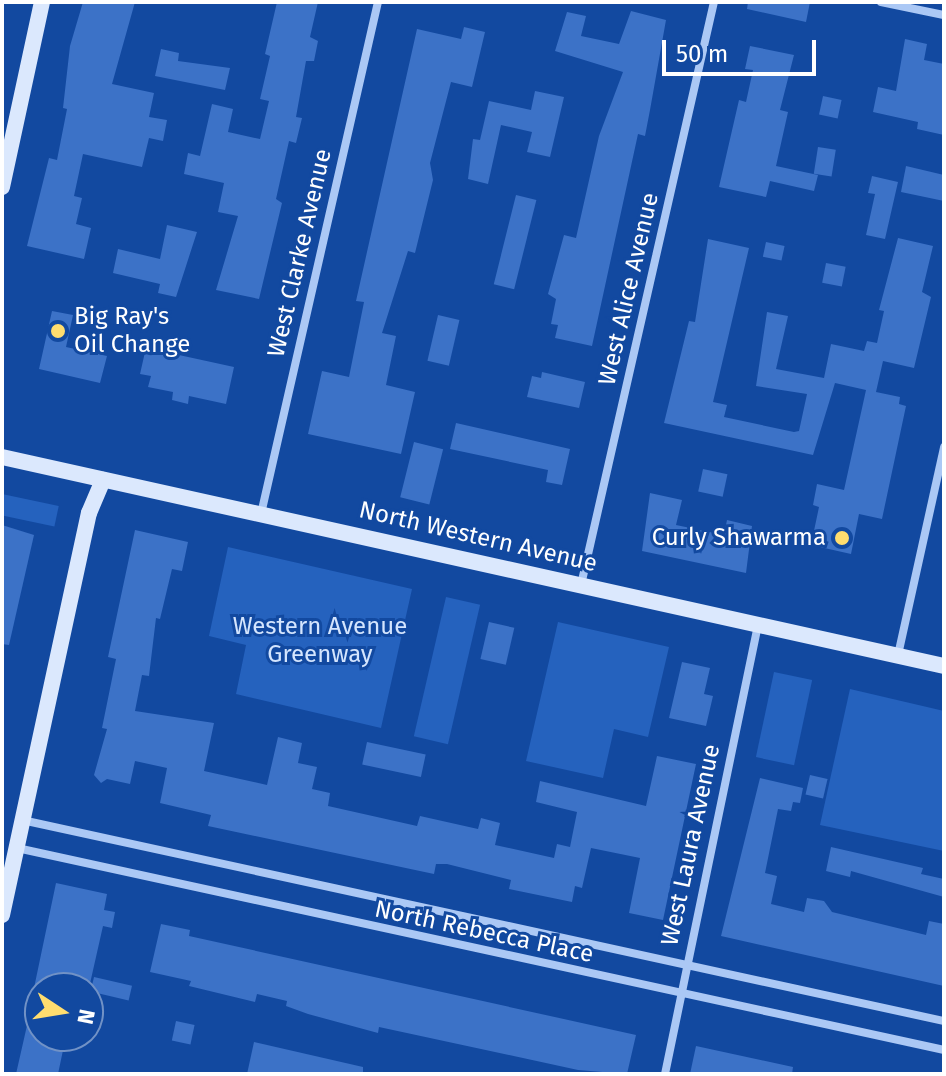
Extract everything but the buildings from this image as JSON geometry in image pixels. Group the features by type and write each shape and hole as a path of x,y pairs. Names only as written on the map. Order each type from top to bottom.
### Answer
{"main road":[{"path":"2,187 42,2"},
{"name":"North Western Avenue","path":"2,457 944,666"},
{"path":"2,915 89,513 103,480"}],"street":[{"name":"West Clarke Avenue","path":"261,514 378,2"},
{"name":"West Alice Avenue","path":"581,585 714,2"},
{"path":"881,2 944,15"},
{"path":"898,656 944,447"},
{"name":"West Laura Avenue","path":"665,1074 758,625"},
{"name":"North Rebecca Place","path":"22,820 944,1021"},
{"name":"North Rebecca Place","path":"16,848 680,996 944,1050"}],"green space":[{"path":"2,494 59,506 54,527 2,515"},
{"name":"Western Avenue Greenway","path":"228,547 412,589 381,728 236,694 246,645 209,636"},
{"name":"Western Avenue Greenway","path":"446,597 480,605 448,744 414,736"},
{"path":"558,622 669,647 648,737 614,729 603,778 526,761"},
{"path":"774,672 812,680 794,765 756,757"},
{"path":"850,689 944,711 944,851 820,825"}],"place":[{"name":"Big Ray's Oil Change","path":"58,331"},
{"name":"Curly Shawarma","path":"842,538"}]}
